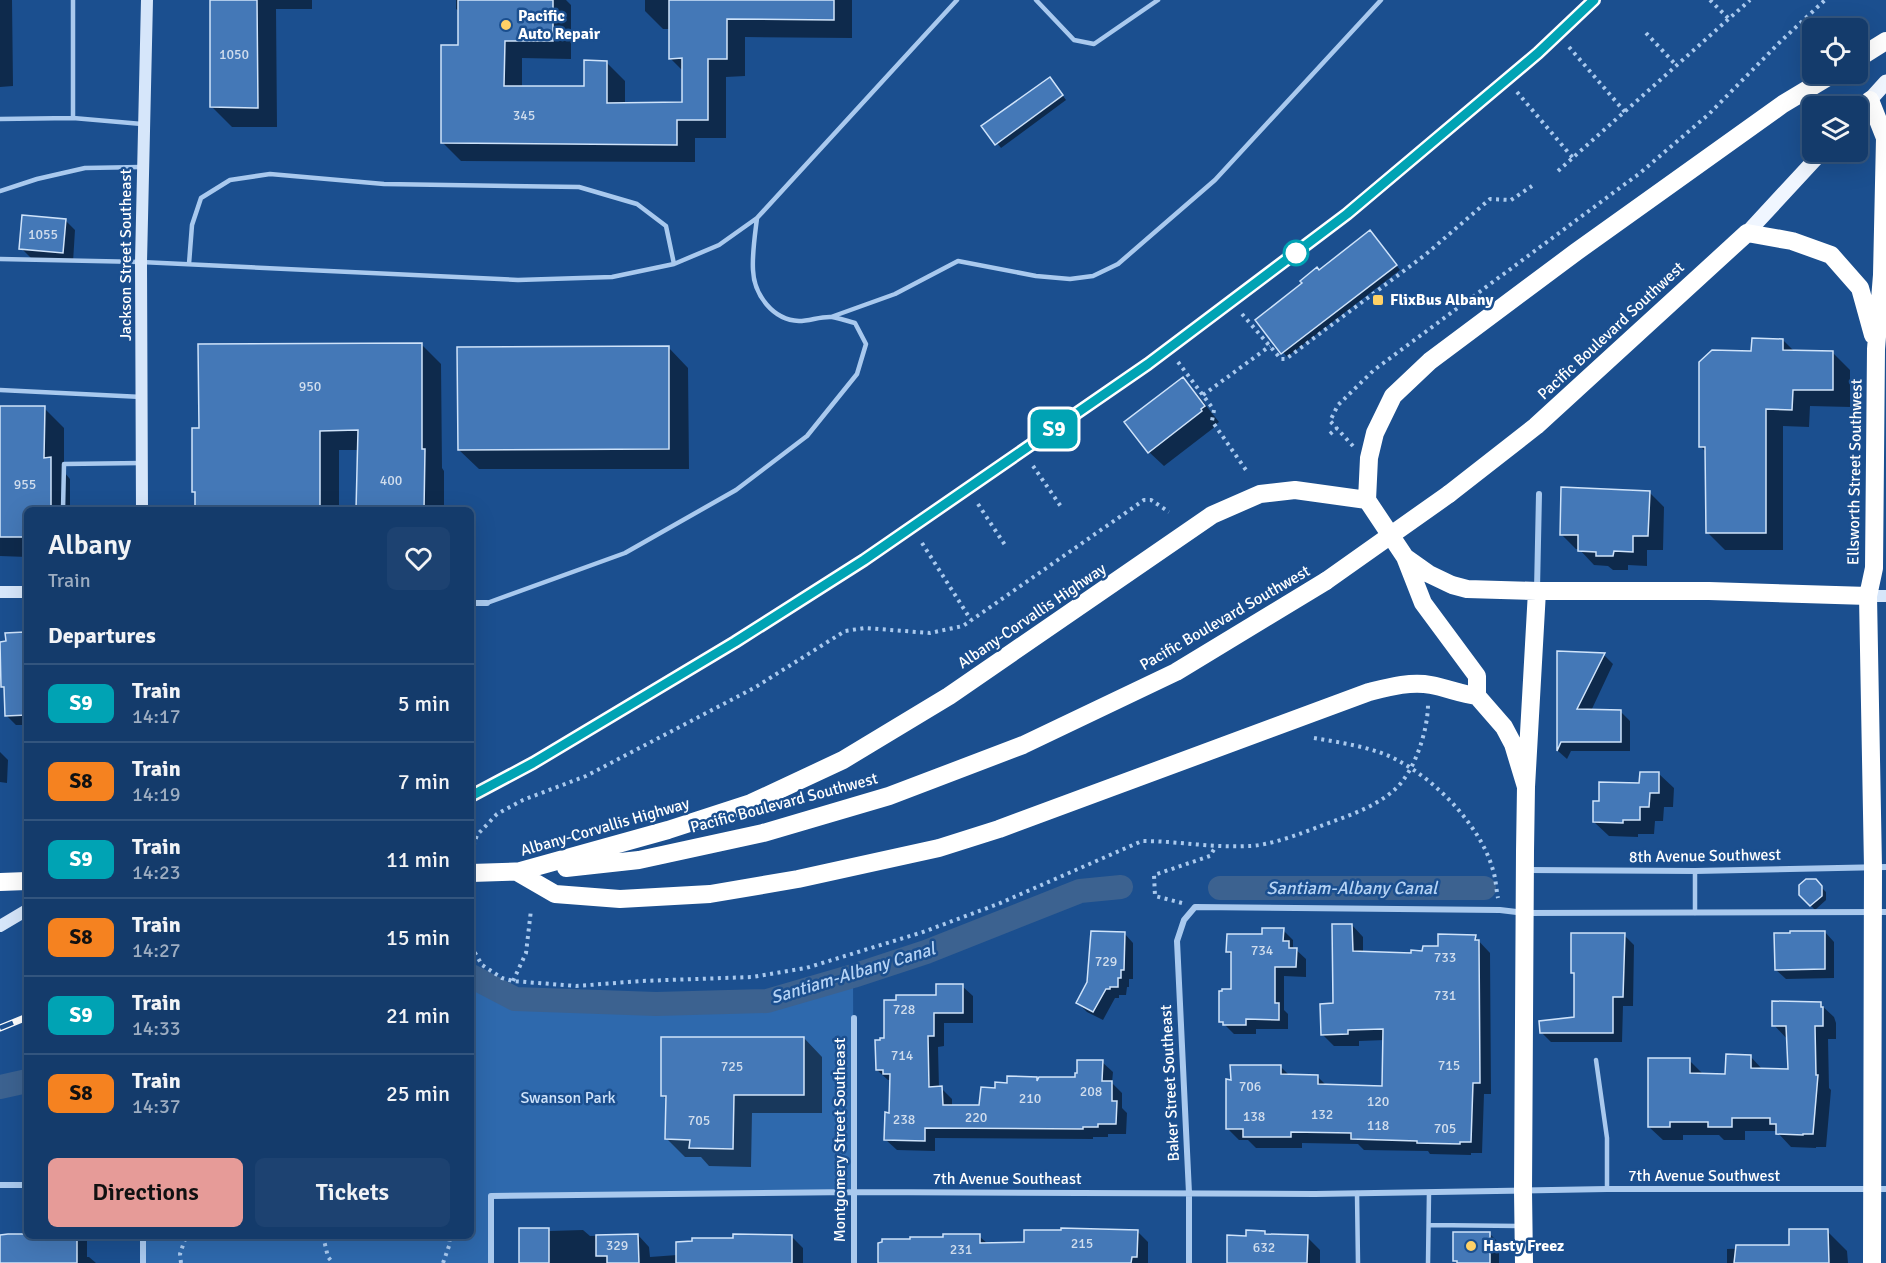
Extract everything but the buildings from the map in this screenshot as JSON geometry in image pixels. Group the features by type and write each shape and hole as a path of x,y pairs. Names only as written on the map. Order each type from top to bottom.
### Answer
{"highway":[{"path":"1868,52 1886,41"},
{"path":"1526,787 1509,736 1478,696 1477,676 1423,603 1405,557 1367,500 1369,458 1375,433 1394,396 1430,362 1576,252 1783,104 1816,84"},
{"path":"1870,100 1885,138 1882,275 1876,349"},
{"path":"1747,233 1792,241 1831,255 1860,288 1876,349"},
{"name":"Pacific Boulevard Southwest","path":"517,872 639,860 763,833 889,796 1023,745 1176,672 1326,581 1449,494 1536,426 1747,233"},
{"name":"Ellsworth Street Southwest","path":"1872,1263 1879,1190 1880,867 1877,596 1874,568 1876,349"},
{"name":"Albany-Corvallis Highway","path":"517,872 668,830 751,803 843,760 949,696 1212,515 1260,494 1295,490 1367,500"},
{"path":"1405,557 1430,574 1452,585 1467,589 1709,591 1877,596"},
{"path":"1524,1263 1524,870 1526,787 1537,591"},
{"name":"Albany-Corvallis Highway","path":"517,872 555,894 620,899 710,894 798,879 939,848 999,829 1369,692 1389,687 1424,684 1478,696"},
{"path":"474,873 517,872"},
{"path":"0,882 24,881"}],"main road":[{"path":"1870,100 1886,82"},
{"name":"Pacific Boulevard Southwest","path":"1747,233 1813,162"}],"street":[{"name":"Jackson Street Southeast","path":"142,507 141,261 147,0"},
{"path":"1537,591 1539,494"},
{"path":"0,592 24,592"},
{"path":"474,603 487,603"},
{"name":"8th Avenue Southwest","path":"1524,870 1695,871 1880,867"},
{"path":"1195,907 1500,910 1525,913 1879,912"},
{"name":"Baker Street Southeast","path":"1189,1263 1189,1193 1177,941 1184,920 1195,907"},
{"path":"0,926 24,912"},
{"name":"Montgomery Street Southeast","path":"854,1018 854,1263"},
{"path":"0,1185 24,1185"},
{"name":"7th Avenue Southwest","path":"1523,1191 1879,1190"},
{"name":"7th Avenue Southeast","path":"491,1263 491,1196 854,1192 1523,1191"},
{"path":"143,1239 143,1263"}],"lane":[{"path":"73,0 74,118"},
{"path":"0,259 141,261 518,280 612,277 674,264 719,245 757,218 957,0"},
{"path":"1036,0 1074,40 1094,44 1158,0"},
{"path":"757,218 753,270 756,287 774,312 786,319 801,321 831,317 895,294 958,261 1036,276 1070,279 1093,276 1118,264 1215,180 1381,0"},
{"path":"0,119 74,118 144,124"},
{"path":"0,191 36,179 85,168 143,167"},
{"path":"189,264 192,225 201,198 230,180 270,174 384,184 579,188 637,204 666,226 674,264"},
{"path":"487,603 625,553 736,490 807,436 857,374 866,344 855,323 831,317"},
{"path":"0,390 141,397"},
{"path":"63,507 64,464 142,463"},
{"path":"1695,871 1695,913"},
{"path":"1596,1060 1607,1138 1607,1189"},
{"path":"1428,1263 1429,1192"},
{"path":"1356,1193 1358,1263"},
{"path":"1429,1225 1524,1226"}],"path":[{"path":"1710,0 1729,20"},
{"path":"1558,171 1750,0"},
{"path":"1358,451 1330,421 1338,405 1374,370 1640,174 1709,114 1825,0"},
{"path":"1646,33 1677,66"},
{"path":"1569,48 1625,112"},
{"path":"1517,92 1573,158"},
{"path":"1242,314 1281,359 1286,358 1425,255 1490,199 1511,200 1532,186"},
{"path":"1203,395 1270,346"},
{"path":"1178,362 1214,410 1212,421 1246,470"},
{"path":"1330,434 1337,428"},
{"path":"1033,466 1062,508"},
{"path":"474,844 477,835 497,814 523,800 586,776 754,688 845,630 865,628 930,633 963,626 1144,500 1151,500 1168,512"},
{"path":"978,504 1005,544"},
{"path":"922,543 971,620"},
{"path":"474,951 482,965 502,978 513,981 576,986 752,977 806,968 923,932 998,904 1142,841 1166,840 1216,846 1250,847 1300,834 1366,808 1394,791 1409,768 1419,750 1428,719 1428,704"},
{"path":"1314,738 1345,743 1399,761 1433,783 1467,820 1482,845 1493,870 1500,910"},
{"path":"1195,907 1155,896 1154,875 1210,856 1216,846"},
{"path":"513,981 526,953 531,909"},
{"path":"181,1263 180,1254 185,1239"},
{"path":"324,1239 328,1257 333,1263"},
{"path":"443,1263 450,1239"}],"green space":[{"name":"Swanson Park","path":"853,976 854,1192 491,1196 491,1263 141,1263 140,1239 474,1239 474,978 515,999 656,1004 767,1001"}],"waterway":[{"name":"Santiam-Albany Canal","path":"474,978 515,999 656,1004 767,1001 926,952 1080,891 1121,887"},
{"name":"Santiam-Albany Canal","path":"1220,888 1484,888"},
{"name":"Santiam-Albany Canal","path":"0,1087 24,1082"}],"railway":[{"path":"474,794 533,763 735,642 864,560 1148,364 1347,214 1538,53 1594,0"},
{"path":"0,1028 24,1018"}],"train":[{"name":"S9","path":"474,794 533,763 735,642 864,560 1148,364 1347,214 1538,53 1594,0"}],"place":[{"name":"Pacific Auto Repair","path":"506,25"},
{"name":"FlixBus Albany","path":"1378,300"},
{"name":"Hasty Freez","path":"1471,1246"}]}
